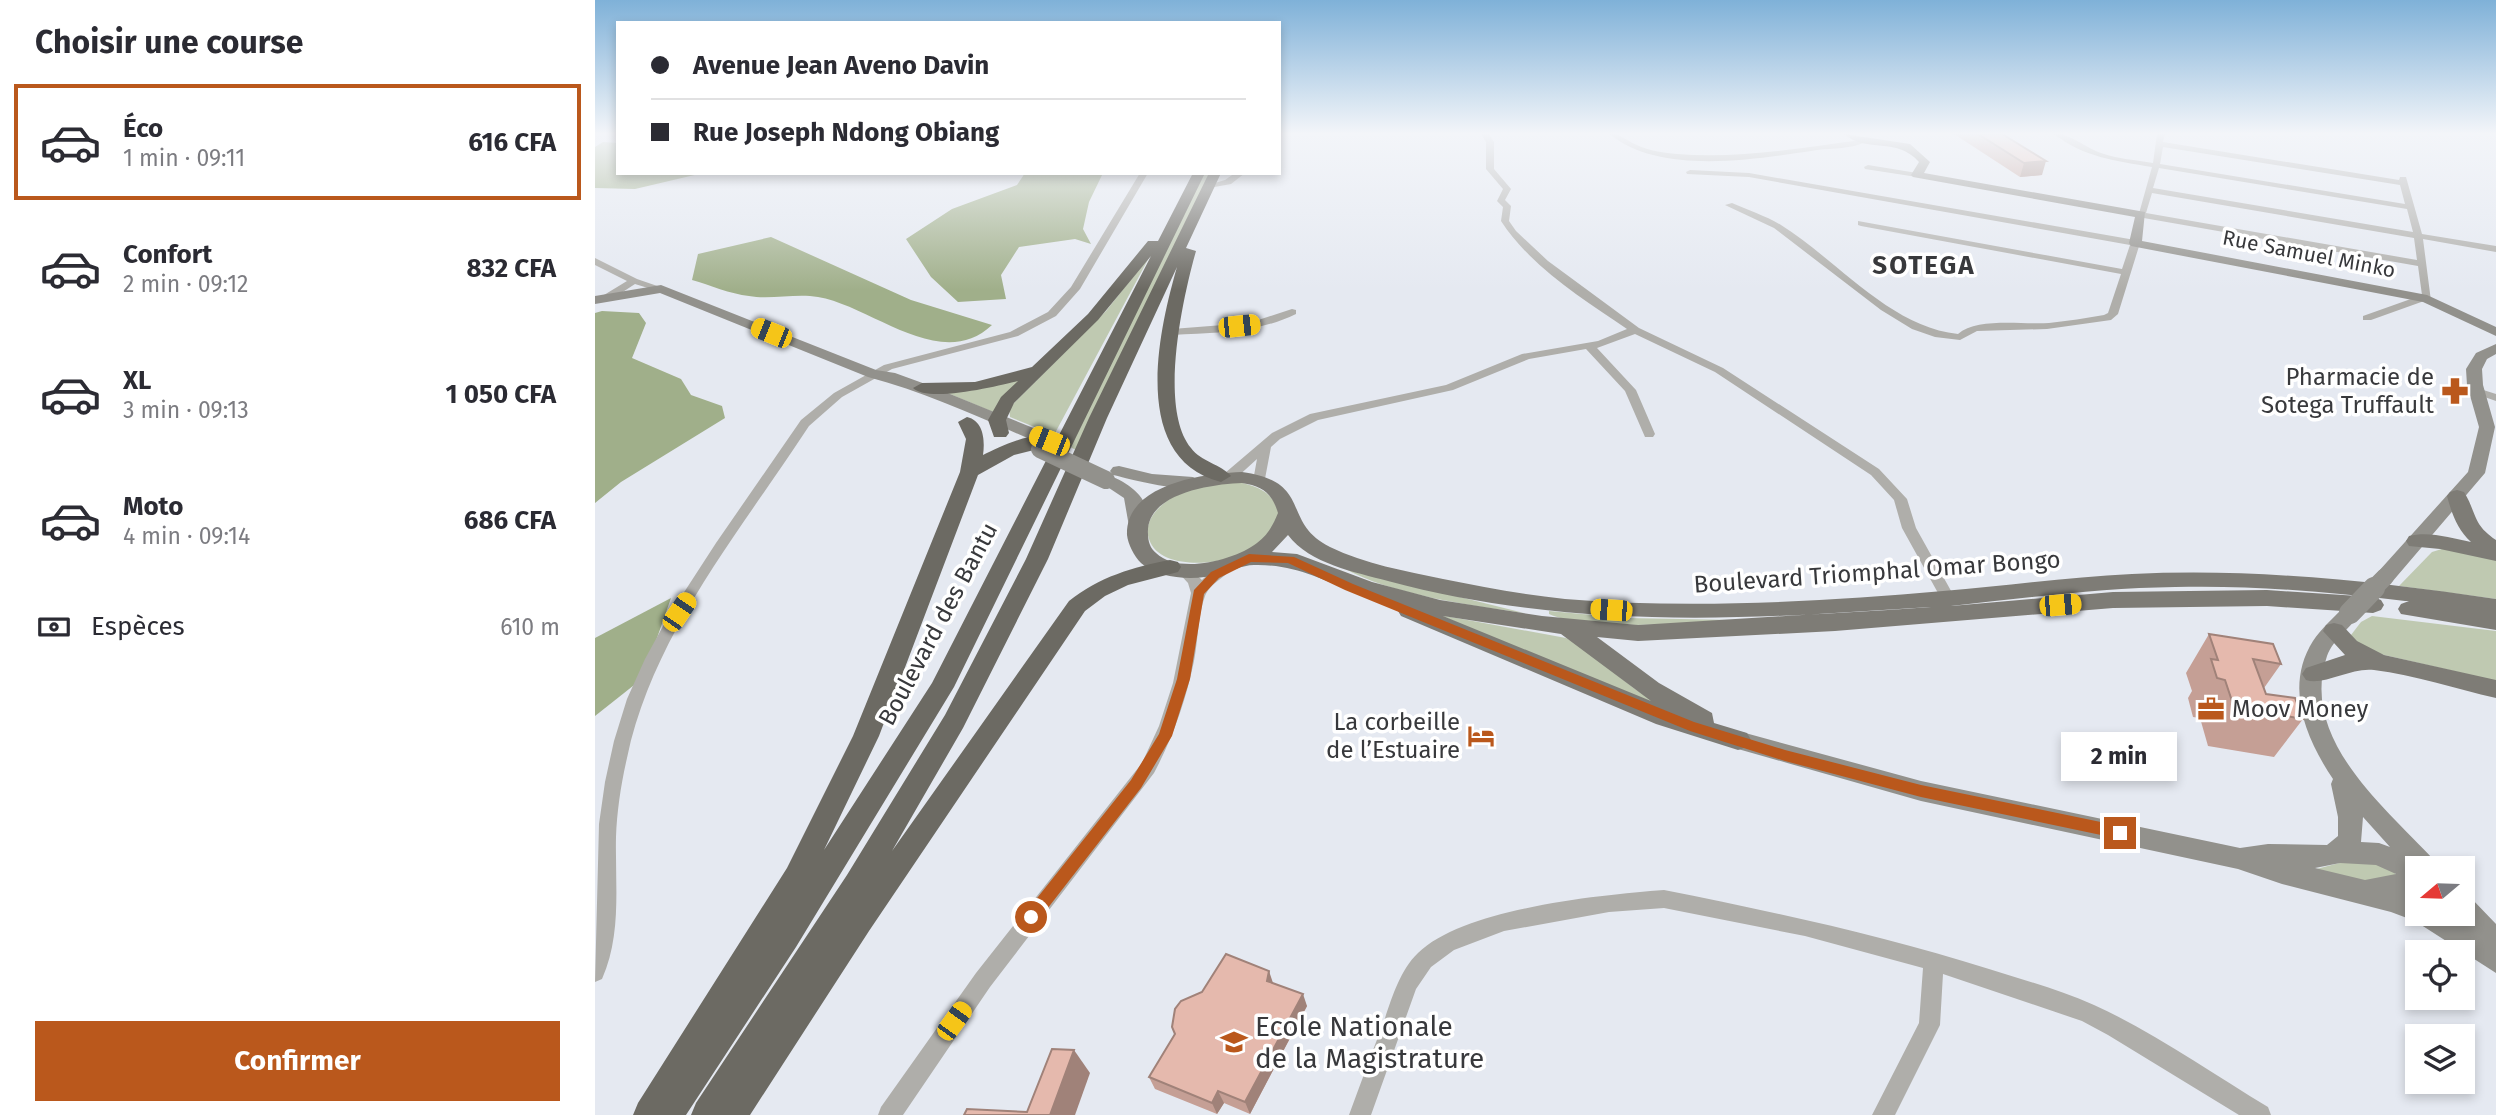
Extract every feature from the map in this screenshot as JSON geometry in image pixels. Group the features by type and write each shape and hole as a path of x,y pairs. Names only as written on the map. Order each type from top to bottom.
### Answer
{"highway":[{"path":"1200,186 1200,214 1179,286 1165,405 1170,427 1190,459 1226,476"},
{"path":"999,426 1007,401 1117,291 1200,186"},
{"name":"Boulevard des Bantu","path":"666,1115 785,937 942,687 1200,186"},
{"name":"Boulevard des Bantu","path":"708,1115 857,884 954,720 1037,559 1200,186"},
{"path":"922,388 975,387 1011,379 1043,366"},
{"path":"650,1115 797,877 866,736 970,472 976,441 973,428 967,422"},
{"path":"970,472 1009,449 1041,444"},
{"path":"730,1115 859,921 1077,606 1105,585 1144,572 1176,568"}],"main road":[{"path":"1226,476 1259,481 1278,491 1286,500 1289,511 1286,526 1276,540 1240,562 1206,570 1176,568 1152,559 1140,548 1137,528 1147,509 1156,501 1193,482 1226,476"},
{"path":"2457,496 2465,525 2475,536 2496,548"},
{"name":"Boulevard Triomphal Omar Bongo","path":"1289,511 1295,529 1312,545 1342,559 1411,578 1513,600 1628,611 1723,611 1948,598 2130,581 2215,580 2340,587 2496,607"},
{"path":"2416,541 2439,542 2496,554"},
{"name":"Boulevard Triomphal Omar Bongo","path":"1240,562 1290,559 1378,591 1440,608 1568,627 1638,633 1696,632 2113,600 2192,598 2360,604 2496,622"},
{"path":"1314,569 1349,587 1612,695 1690,726 1738,740"},
{"path":"1411,578 1436,589 1522,607 1568,627 1650,689 1738,740"},
{"path":"2334,631 2350,647 2382,662 2496,689"},
{"path":"2314,674 2353,662 2382,662"}],"street":[{"path":"595,972 604,941 610,885 607,852 614,781 622,741 635,700 657,651 679,612 805,423 838,395 894,364 1014,334 1052,314 1075,289 1137,186"},
{"path":"1504,186 1507,189 1501,201 1507,206 1504,217 1507,224 1557,272 1635,330 1687,352 1719,370 1875,472 1900,499 1909,528 1948,598"},
{"path":"1812,186 2135,243"},
{"path":"1978,186 2422,264"},
{"path":"1729,205 1795,237 1839,275 1907,322 1926,331 1954,338 1977,328 2047,326 2108,318 2113,314 2135,243 2138,215 2150,186"},
{"path":"2281,186 2410,207"},
{"path":"2367,318 2425,298 2418,235 2405,186"},
{"path":"2149,190 2496,249"},
{"path":"1861,223 2124,272"},
{"name":"Rue Samuel Minko","path":"2135,243 2425,298 2496,332"},
{"path":"595,261 634,281 661,289 873,374 890,376 922,388 999,426 1113,475 1193,482"},
{"path":"601,298 634,281"},
{"path":"601,298 661,289"},
{"path":"1172,332 1263,324 1280,320 1292,312"},
{"path":"1226,476 1284,432 1314,417 1449,388 1526,356 1612,341 1635,330"},
{"path":"1589,346 1630,390 1649,434"},
{"path":"2408,856 2339,769 2316,727 2309,699 2318,650 2476,473 2485,441 2485,415 2473,376 2475,363 2485,353 2496,348"},
{"path":"873,374 881,382 967,422 999,426 1041,444"},
{"path":"2477,391 2496,398"},
{"path":"1259,481 1265,447"},
{"path":"1113,475 1134,497 1137,528"},
{"path":"1199,593 1215,575 1240,562"},
{"path":"889,1115 983,980 1148,768 1166,736 1179,695 1199,593 1195,581 1176,568"},
{"path":"1738,740 1921,791 2238,858 2265,869 2361,889 2405,906"},
{"path":"2337,852 2349,843 2353,830 2351,807 2339,769"},
{"path":"2238,858 2257,855 2307,859 2337,852 2357,851 2405,861"},
{"path":"2361,889 2396,888 2405,882"},
{"path":"1360,1115 1408,984 1424,960 1447,943 1504,922 1609,903 1664,898 1805,927 1934,961 2088,1013 2128,1034 2260,1115"},
{"path":"2475,921 2496,943"},
{"path":"2444,926 2496,960"},
{"path":"1883,1115 1929,1025 1934,961"}],"green space":[{"path":"595,186 648,186 635,189"},
{"path":"1014,186 1097,186 1089,202 1083,229 1091,244 1075,239 1019,247 1001,275 1006,299 958,302 931,277 906,239 952,209"},
{"path":"1198,186 1204,186 1076,450 1068,446"},
{"path":"771,237 911,300 992,325 972,338 951,342 929,340 818,297 749,296 692,280 698,254"},
{"path":"1151,254 1054,435 1010,417 1009,408 1106,311"},
{"path":"595,313 639,313 646,323 632,358 681,379 691,395 722,406 725,418 621,482 595,503"},
{"path":"1027,376 993,412 945,392 979,389"},
{"path":"1238,482 1265,492 1277,508 1279,516 1261,543 1226,559 1195,563 1172,559 1154,548 1148,529 1150,520 1163,504 1191,488"},
{"path":"2445,548 2496,558 2496,599 2399,586 2432,552"},
{"path":"1344,568 1524,613 1456,603 1407,592"},
{"path":"671,598 643,678 595,716 595,638"},
{"path":"1549,611 1626,618 1735,620 1667,624 1587,623 1549,614"},
{"path":"1440,615 1566,638 1635,689 1673,711 1532,655"},
{"path":"2372,616 2496,631 2496,681 2380,654 2356,645 2351,635 2361,622"},
{"path":"2362,857 2394,871 2397,878 2382,884 2309,871"}],"building":[{"path":"2209,634 2273,644 2281,664 2253,659 2266,694 2295,698 2303,719 2234,707 2225,680 2217,678 2211,659 2218,660"},
{"name":"Ecole Nationale de la Magistrature","path":"1226,954 1269,971 1267,981 1303,994 1245,1102 1218,1091 1212,1103 1149,1077 1175,1034 1172,1027 1175,1009 1181,1001 1202,992"},
{"path":"1052,1049 1074,1050 1050,1115 964,1115 967,1109 1027,1112"}],"place":[{"name":"Pharmacie de Sotega Truffault","path":"2455,391"},
{"name":"Moov Money","path":"2211,709"},
{"name":"La corbeille de l’Estuaire","path":"1481,736"},
{"name":"Ecole Nationale de la Magistrature","path":"1234,1042"}],"district":[{"name":"SOTEGA","path":"1924,265"}],"route":[{"path":"1031,917 1148,768 1166,736 1184,679 1199,593 1215,575 1230,565 1249,558 1290,559 1349,587 1690,726 1854,775 2120,833"}]}
